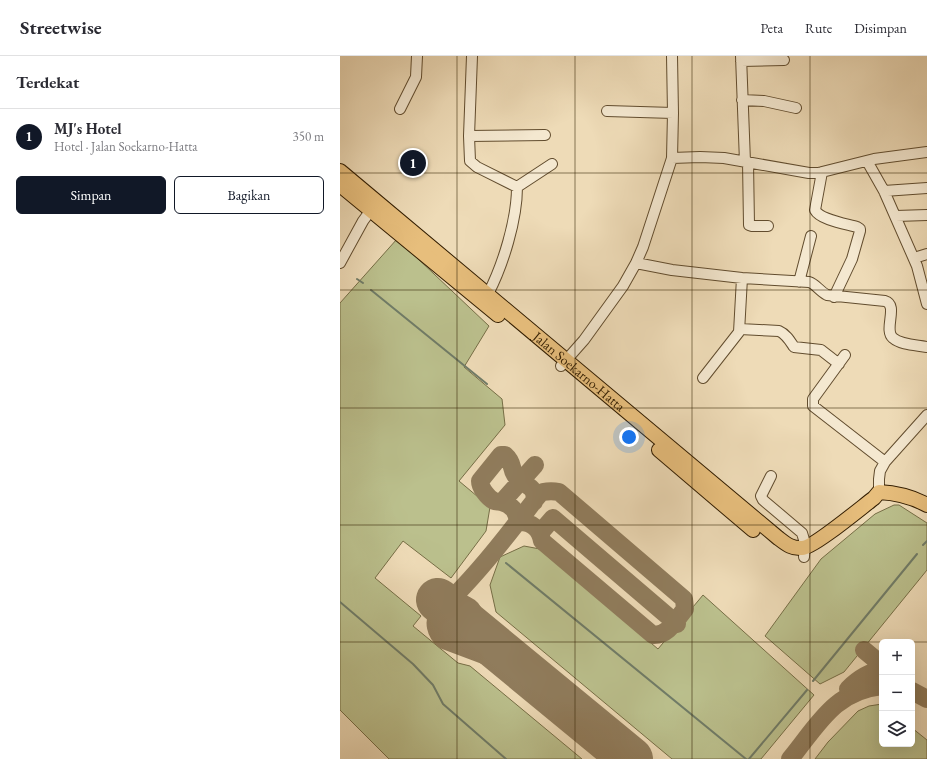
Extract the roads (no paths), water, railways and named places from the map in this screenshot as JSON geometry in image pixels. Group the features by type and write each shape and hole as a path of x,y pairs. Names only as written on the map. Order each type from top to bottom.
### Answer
{"highway":[{"name":"Jalan Soekarno-Hatta","path":"340,171 488,294 564,363"},
{"name":"Jalan Soekarno-Hatta","path":"340,184 564,363 777,537 804,553"},
{"path":"858,516 879,492 896,493 915,498 927,505"},
{"path":"804,553 816,542 858,516 887,501 899,500 927,515"}],"street":[{"path":"400,109 416,77 417,56"},
{"path":"472,56 469,136 470,157 473,164 517,188"},
{"path":"564,363 584,340 623,286 636,264 643,247 672,158 672,56"},
{"path":"768,226 749,225 741,58 784,60"},
{"path":"742,100 764,101 796,108"},
{"path":"607,111 673,113"},
{"path":"469,136 545,135"},
{"path":"672,158 724,158 809,173 822,172 874,159 927,152"},
{"path":"867,161 884,191 914,258 927,304"},
{"path":"488,294 495,281 506,251 514,215 517,188 552,164"},
{"path":"822,172 815,210 816,213 822,217 860,229 852,260 834,296"},
{"path":"884,191 927,188"},
{"path":"340,263 363,221 371,210"},
{"path":"896,216 927,214"},
{"path":"799,282 811,236"},
{"path":"914,258 927,254"},
{"path":"636,264 672,270 742,278 813,283 822,293 834,296 888,302 891,306 889,333 892,337 901,342 927,347"},
{"path":"703,378 738,334 740,329 742,278"},
{"path":"740,329 779,331 790,340 794,347 821,350 839,364"},
{"path":"845,355 813,399 813,406 885,462"},
{"path":"879,492 880,471 885,462 927,415"},
{"path":"771,476 761,496 763,500 800,530 804,537 804,553"}],"waterway":[{"path":"357,279 363,283"},
{"path":"371,290 487,384"},
{"path":"923,545 927,541"},
{"path":"813,681 917,554"},
{"path":"506,563 746,759"},
{"path":"340,602 413,664 433,685 443,704 506,759"},
{"path":"749,759 807,690"}],"place":[{"name":"MJ's Hotel","path":"413,163"}]}
